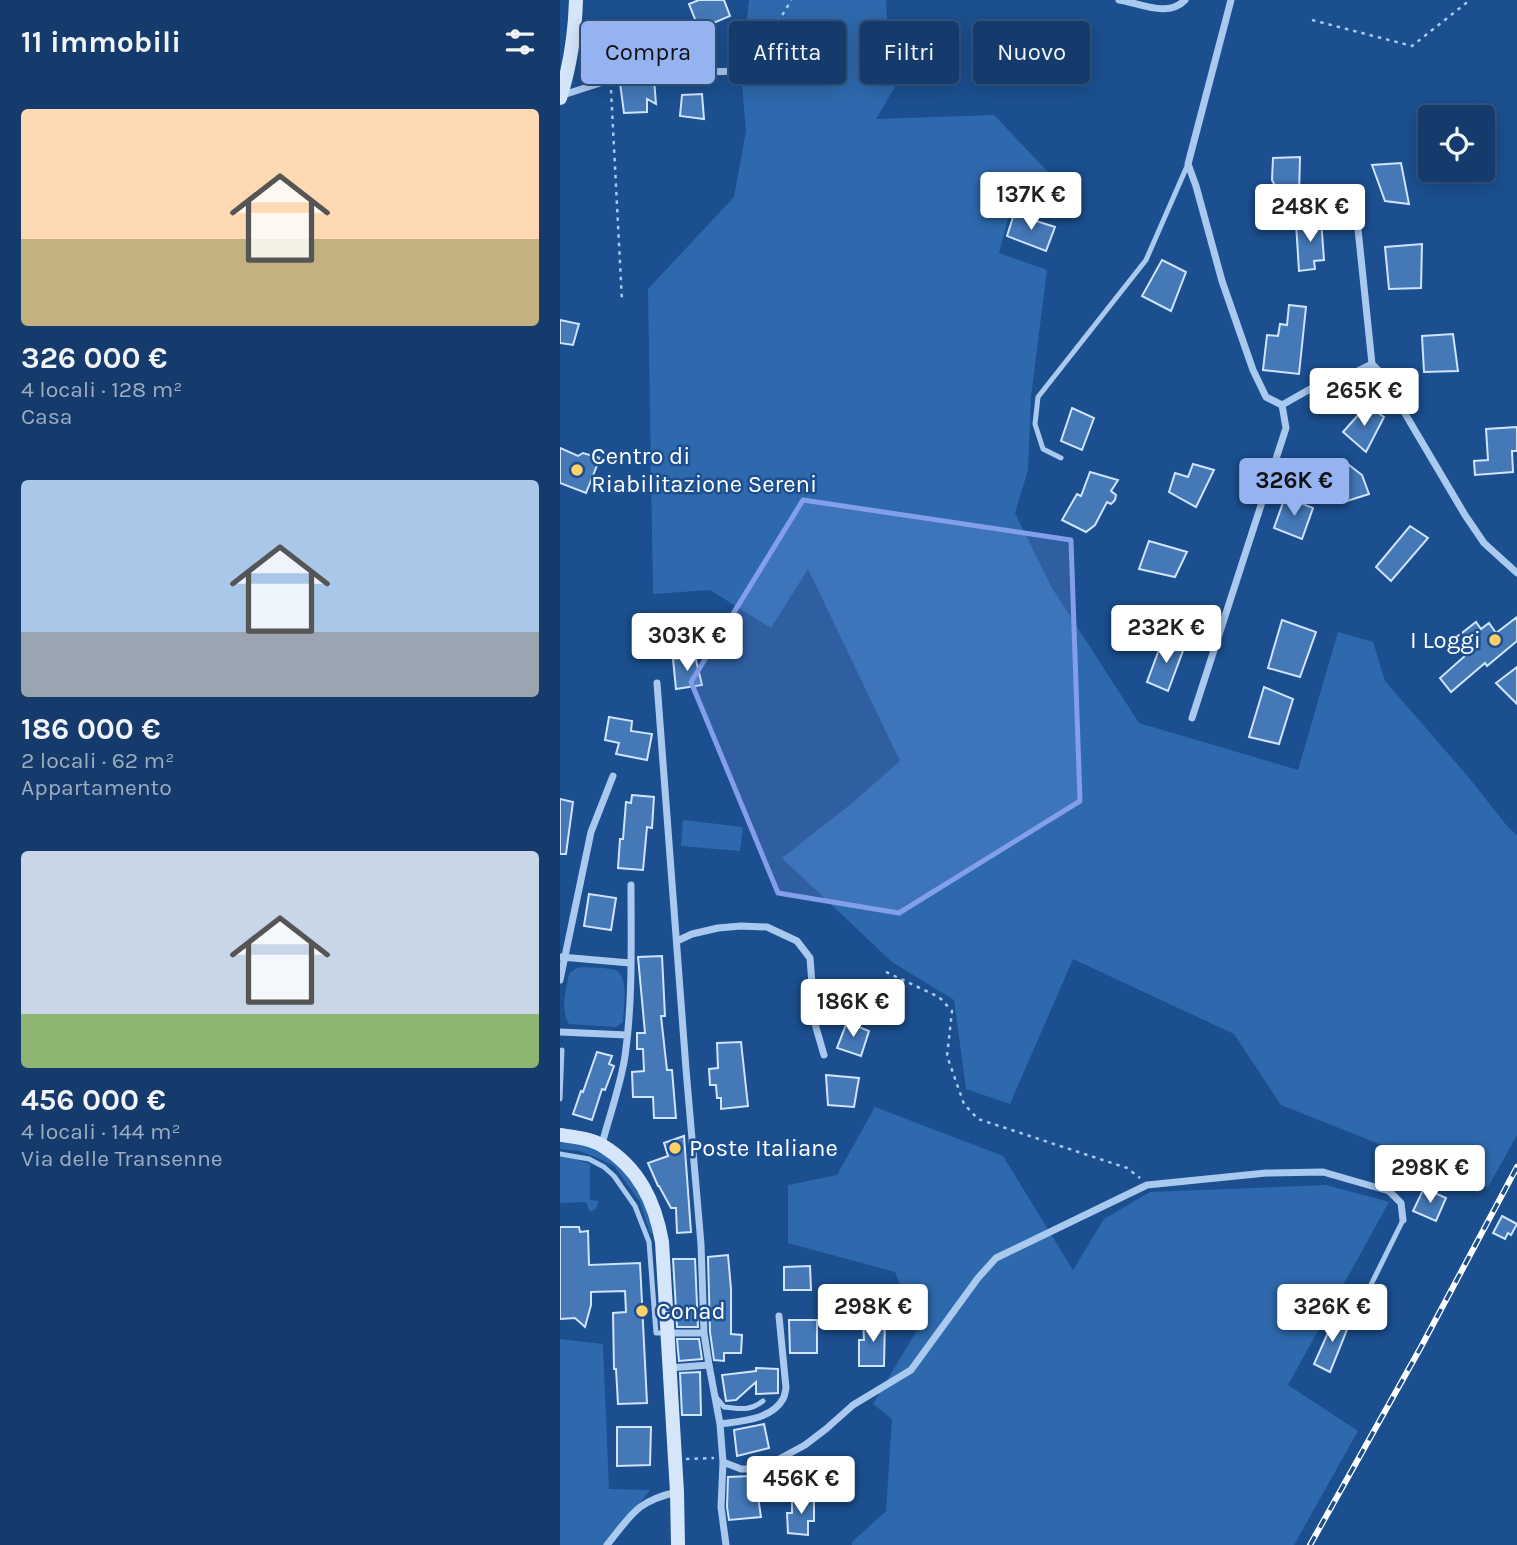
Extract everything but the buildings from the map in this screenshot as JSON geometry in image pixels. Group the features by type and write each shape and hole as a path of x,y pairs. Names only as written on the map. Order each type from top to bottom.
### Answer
{"main road":[{"path":"561,97 570,56 576,0"},
{"path":"560,1135 582,1138 601,1145 624,1162 640,1181 658,1219 656,1242 659,1303 667,1333 678,1545"}],"street":[{"path":"1119,0 1168,10 1185,0"},
{"path":"1231,0 1188,164 1222,281 1253,370 1266,397 1282,405"},
{"path":"561,97 597,84"},
{"path":"1355,200 1372,364 1381,373 1484,543 1517,573"},
{"path":"1282,405 1312,388 1348,376 1372,364"},
{"path":"1192,718 1286,428 1282,405"},
{"path":"657,683 685,1069 701,1244 704,1333 720,1424 723,1462 721,1507 726,1545"},
{"path":"560,980 562,957 590,832 613,776"},
{"path":"601,1145 625,1059 631,885"},
{"path":"677,941 692,934 741,926 766,927 797,941 810,958 815,1024 824,1055"},
{"path":"562,957 630,963"},
{"path":"560,1032 627,1035"},
{"path":"723,1462 741,1469 761,1468 805,1445 853,1405 911,1370 978,1278 996,1258 1147,1185 1266,1173 1323,1172 1389,1191 1401,1203 1403,1220"},
{"path":"720,1424 757,1418 783,1400 786,1388 779,1316"},
{"path":"667,1333 704,1333"},
{"path":"669,1368 709,1365"},
{"path":"607,1545 636,1508 657,1496 677,1492"}],"lane":[{"path":"1061,458 1043,449 1035,424 1038,397 1146,260 1188,164"},
{"path":"560,1099 562,1049"},
{"path":"560,1154 589,1159 614,1176 656,1242"},
{"path":"1355,1317 1403,1220"},
{"path":"714,1395 724,1407 740,1409 754,1408 763,1401"}],"path":[{"path":"778,21 791,0"},
{"path":"1312,20 1412,46 1470,0"},
{"path":"611,84 622,301"},
{"path":"886,972 939,997 952,1011 947,1056 964,1104 978,1119 1127,1168 1147,1185"},
{"path":"691,1459 714,1459"}],"highlighted area":[{"path":"803,500 1071,540 1080,801 899,913 778,893 691,682"}],"shaded area":[{"path":"749,0 886,0 887,21 860,21 860,84 897,84 876,119 994,115 1065,190 1060,215 1015,192 999,253 1047,270 1031,397 1028,470 1015,513 1052,588 1139,723 1298,770 1338,632 1373,642 1385,681 1517,835 1517,1135 1488,1187 1281,1105 1234,1034 1073,959 1010,1104 966,1089 954,1000 892,962 782,858 851,804 900,761 808,569 771,628 710,590 653,594 648,289 734,197 746,131 742,84 846,84 846,21 747,21"},
{"path":"683,820 743,827 740,851 681,846"},
{"path":"581,967 611,969 620,973 624,986 623,1022 616,1027 569,1024 564,1006 569,974"},
{"path":"875,1107 1003,1156 1073,1270 1104,1219 1150,1192 1326,1185 1389,1202 1288,1385 1358,1431 1294,1545 852,1545 852,1542 886,1511 892,1419 873,1404 917,1330 895,1272 788,1243 788,1185 837,1175"},
{"path":"560,1143 594,1148 617,1162 642,1194 655,1234 650,1233 640,1202 614,1166 580,1151 560,1149"},
{"path":"560,1157 590,1164 590,1200 599,1201 596,1209 590,1212 586,1202 560,1203"},
{"path":"560,1339 603,1344 609,1489 650,1490 609,1545 560,1545"}],"railway":[{"path":"1310,1545 1421,1347 1517,1167"}],"place":[{"name":"Centro di Riabilitazione Sereni","path":"577,470"},
{"name":"I Loggi","path":"1495,640"},
{"name":"Poste Italiane","path":"675,1148"},
{"name":"Conad","path":"642,1311"}]}
